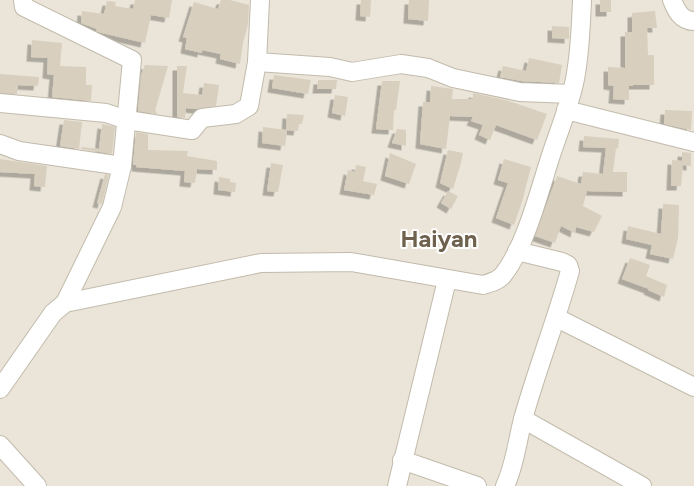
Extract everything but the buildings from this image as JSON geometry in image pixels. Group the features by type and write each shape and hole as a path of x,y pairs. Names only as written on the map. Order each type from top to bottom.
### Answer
{"street":[{"path":"0,388 53,313 65,303 112,207 122,166 132,60 24,7 23,0"},
{"path":"1,108 106,113 127,120 192,130 202,118 236,114 249,106 257,62 260,0"},
{"path":"65,303 261,263 351,262 447,280 483,285 494,282 502,276 517,251 528,227 568,102 580,46 582,0"},
{"path":"672,0 678,13 690,22 694,21"},
{"path":"257,62 330,67 352,72 401,64 428,68 453,78 568,102 694,142"},
{"path":"0,144 19,151 122,166"},
{"path":"505,486 511,474 523,419 557,318 570,271 568,265 562,262 517,251"},
{"path":"397,486 447,280"},
{"path":"557,318 694,387"},
{"path":"523,419 642,486"},
{"path":"0,445 37,486"},
{"path":"402,460 477,486"}],"shaded area":[{"path":"0,0 694,0 694,486 0,486"}],"district":[{"name":"Haiyan","path":"439,238"}]}
